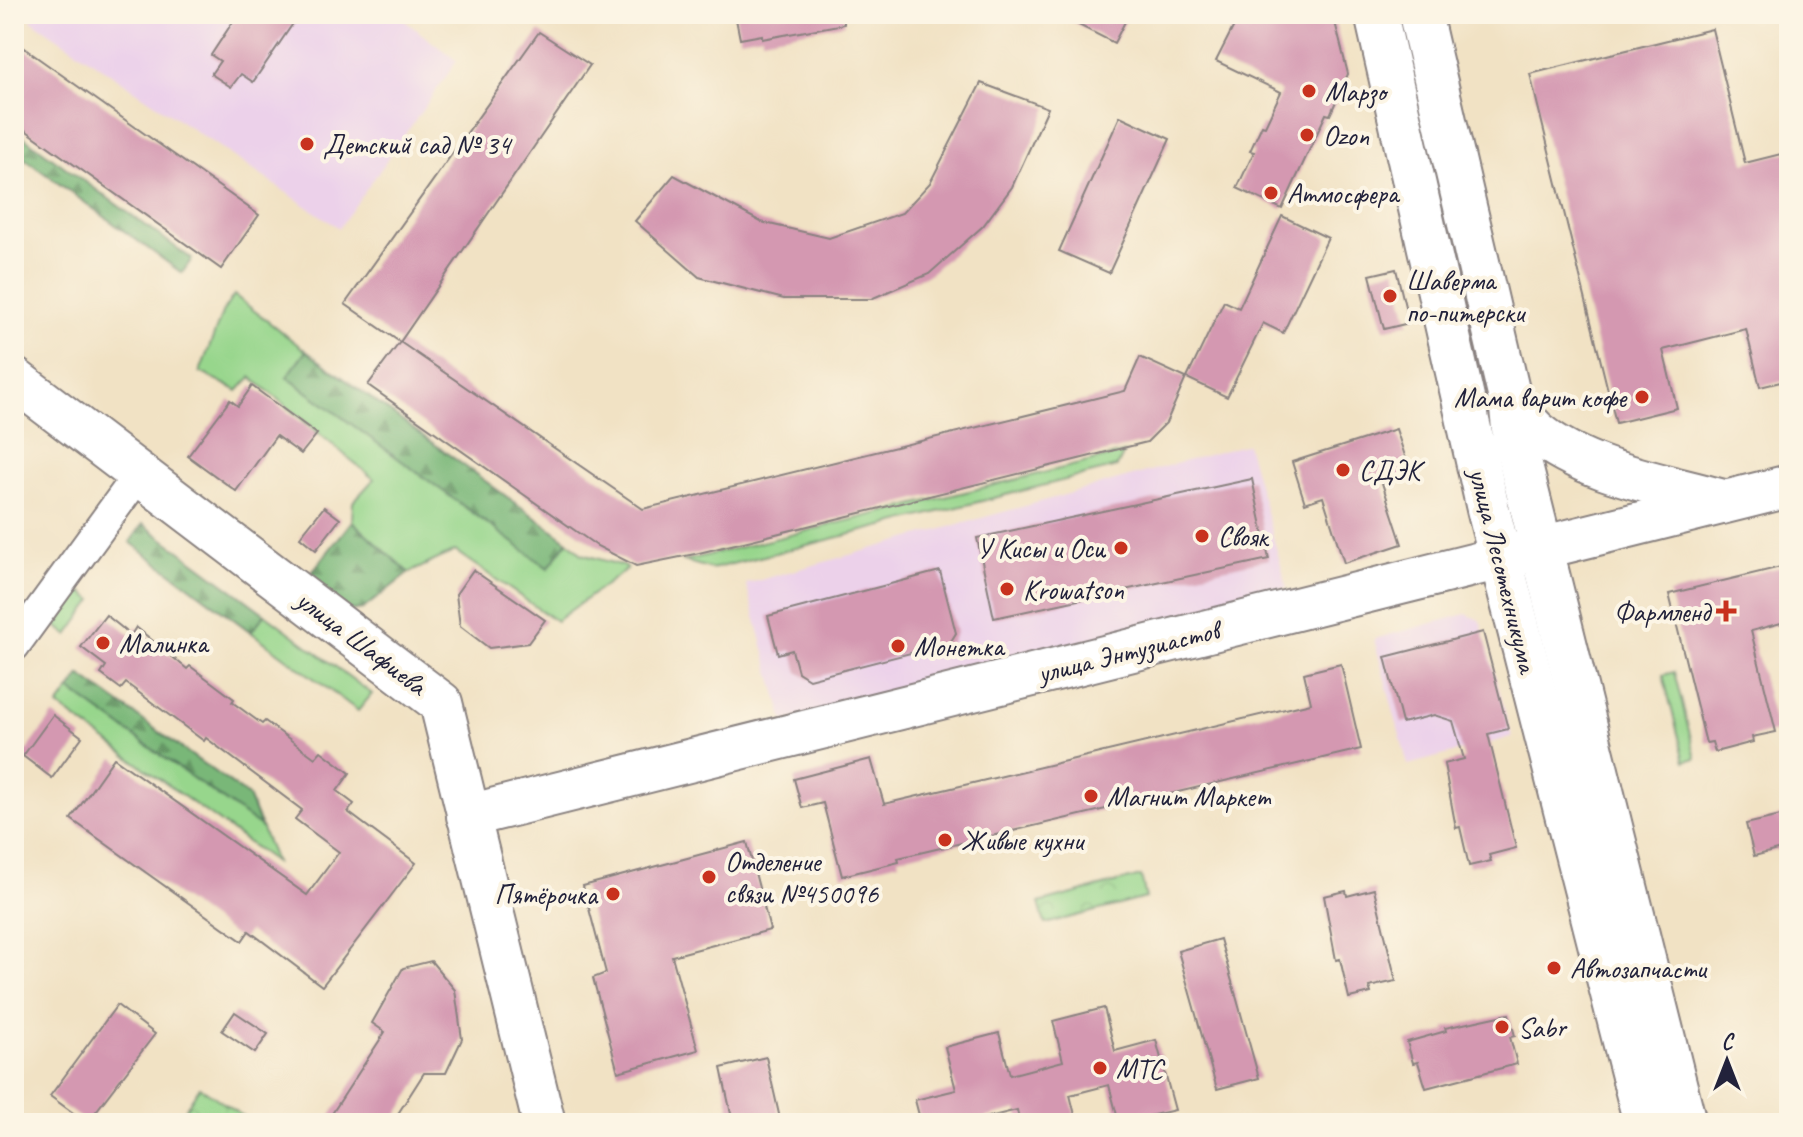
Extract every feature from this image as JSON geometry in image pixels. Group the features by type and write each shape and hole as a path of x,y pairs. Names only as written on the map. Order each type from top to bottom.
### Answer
{"main road":[{"name":"улица Лесотехникума","path":"1376,14 1484,494 1645,1123"},
{"name":"улица Лесотехникума","path":"1420,14 1510,399 1514,438 1685,1123"},
{"name":"улица Шафиева","path":"14,379 441,703 544,1123"},
{"path":"1510,399 1536,432 1571,454 1621,473 1724,502"},
{"name":"улица Энтузиастов","path":"468,816 1789,486"}],"street":[{"path":"14,646 140,473"}],"shaded area":[{"name":"Детский сад № 34","path":"36,14 408,14 405,21 457,61 339,228 31,20"},
{"path":"1247,444 1287,587 784,721 746,584"},
{"path":"1466,614 1480,620 1512,737 1408,765 1374,639"}],"green space":[{"path":"14,130 192,259 182,273 14,151"},
{"path":"234,295 306,351 287,377 549,567 568,541 582,554 627,569 556,621 455,551 409,573 352,521 353,502 374,479 251,377 238,391 200,372 223,311"},
{"path":"306,351 568,541 548,568 287,377"},
{"path":"1124,453 1117,467 712,569 684,561"},
{"path":"352,521 409,573 363,609 349,611 306,580"},
{"path":"143,524 265,614 251,632 130,542"},
{"path":"81,591 93,600 68,635 56,626"},
{"path":"265,614 372,694 358,711 251,632"},
{"path":"1674,672 1696,758 1685,761 1663,675"},
{"path":"80,675 248,796 261,827 70,690"},
{"path":"70,690 261,827 275,862 58,706"},
{"path":"1141,876 1146,898 1045,924 1039,903"},
{"path":"200,1087 250,1121 249,1123 176,1123"}],"building":[{"path":"238,14 283,14 294,22 253,82 241,74 231,87 211,74 220,61 211,55"},
{"path":"735,14 844,14 844,24 762,39 762,35 740,39"},
{"path":"1057,14 1129,14 1114,43"},
{"path":"1240,14 1333,14 1348,74 1282,209 1237,188 1254,152 1250,151 1281,92 1216,61"},
{"path":"1712,29 1745,163 1789,152 1789,380 1760,387 1746,329 1663,350 1677,408 1616,423 1530,74"},
{"path":"539,32 590,65 400,342 345,304"},
{"path":"14,41 259,215 221,269 14,122"},
{"path":"981,83 1048,108 1012,187 983,226 929,274 871,299 784,299 699,277 635,221 674,175 761,222 829,238 902,213 930,183"},
{"path":"1120,116 1170,139 1109,273 1059,251"},
{"path":"1282,216 1328,238 1283,333 1263,323 1227,397 1187,378 1224,301 1239,308"},
{"path":"1396,269 1409,323 1384,329 1370,275"},
{"path":"400,342 643,509 1125,391 1140,357 1186,378 1166,423 1147,442 636,566 597,546 368,385"},
{"path":"252,386 317,434 301,454 276,436 236,491 188,456 230,400 238,406"},
{"path":"1396,429 1411,474 1382,483 1402,544 1344,563 1323,497 1305,503 1292,462"},
{"path":"1252,479 1269,559 994,618 977,538"},
{"path":"324,507 340,519 316,550 300,537"},
{"path":"1789,565 1789,621 1751,631 1776,732 1752,737 1753,742 1715,752 1712,742 1706,743 1669,594"},
{"path":"473,570 545,620 528,643 489,648 460,626 456,594"},
{"path":"940,571 956,633 950,643 809,679 798,672 792,650 778,654 768,616"},
{"path":"106,615 131,635 136,627 187,669 190,666 234,699 232,702 262,724 265,721 315,758 321,751 350,773 337,791 354,804 348,812 416,863 322,986 249,931 242,941 71,819 114,758 307,895 339,852 295,819 302,810 206,738 204,741 126,683 121,689 101,674 106,666 81,647"},
{"path":"1483,632 1508,729 1488,734 1516,848 1489,855 1491,861 1469,866 1460,827 1456,828 1444,764 1464,759 1453,721 1434,715 1402,723 1385,657"},
{"path":"1341,664 1361,749 898,858 899,862 842,876 823,803 802,808 794,779 871,759 884,804 1311,703 1304,673"},
{"path":"53,715 82,737 52,778 23,756"},
{"path":"1789,814 1789,847 1754,856 1746,824"},
{"path":"747,842 770,930 672,956 698,1050 618,1072 593,978 606,973 583,886"},
{"path":"1374,889 1396,981 1369,987 1371,993 1349,998 1340,959 1336,960 1324,896 1346,891 1347,896"},
{"path":"1220,939 1259,1078 1217,1089 1178,951"},
{"path":"431,961 455,990 462,1039 446,1073 424,1073 392,1123 326,1123 385,1032 372,1023 403,968"},
{"path":"117,1005 155,1034 87,1123 50,1096"},
{"name":"МТС","path":"1104,1008 1115,1051 1156,1040 1175,1110 1119,1123 1109,1085 1070,1095 1077,1123 1020,1123 1017,1110 977,1120 978,1123 921,1123 915,1100 956,1090 945,1047 999,1033 1010,1075 1063,1061 1053,1021"},
{"path":"235,1012 268,1034 255,1053 222,1031"},
{"path":"1509,1014 1515,1036 1510,1037 1517,1064 1426,1088 1418,1062 1413,1063 1407,1042 1446,1031 1445,1028"},
{"path":"766,1057 781,1123 733,1123 721,1068"}],"place":[{"name":"Марзо","path":"1309,91"},
{"name":"Ozon","path":"1307,135"},
{"name":"Детский сад № 34","path":"307,144"},
{"name":"Атмосфера","path":"1271,193"},
{"name":"Шаверма по-питерски","path":"1390,296"},
{"name":"Мама варит кофе","path":"1642,397"},
{"name":"СДЭК","path":"1343,470"},
{"name":"Свояк","path":"1202,536"},
{"name":"У Кисы и Оси","path":"1121,548"},
{"name":"Krowatson","path":"1007,589"},
{"name":"Фармленд","path":"1726,611"},
{"name":"Малинка","path":"103,643"},
{"name":"Монетка","path":"898,646"},
{"name":"Магнит Маркет","path":"1091,796"},
{"name":"Живые кухни","path":"945,840"},
{"name":"Отделение связи №450096","path":"709,877"},
{"name":"Пятёрочка","path":"613,894"},
{"name":"Автозапчасти","path":"1554,968"},
{"name":"Sabr","path":"1502,1027"},
{"name":"МТС","path":"1100,1068"}]}
